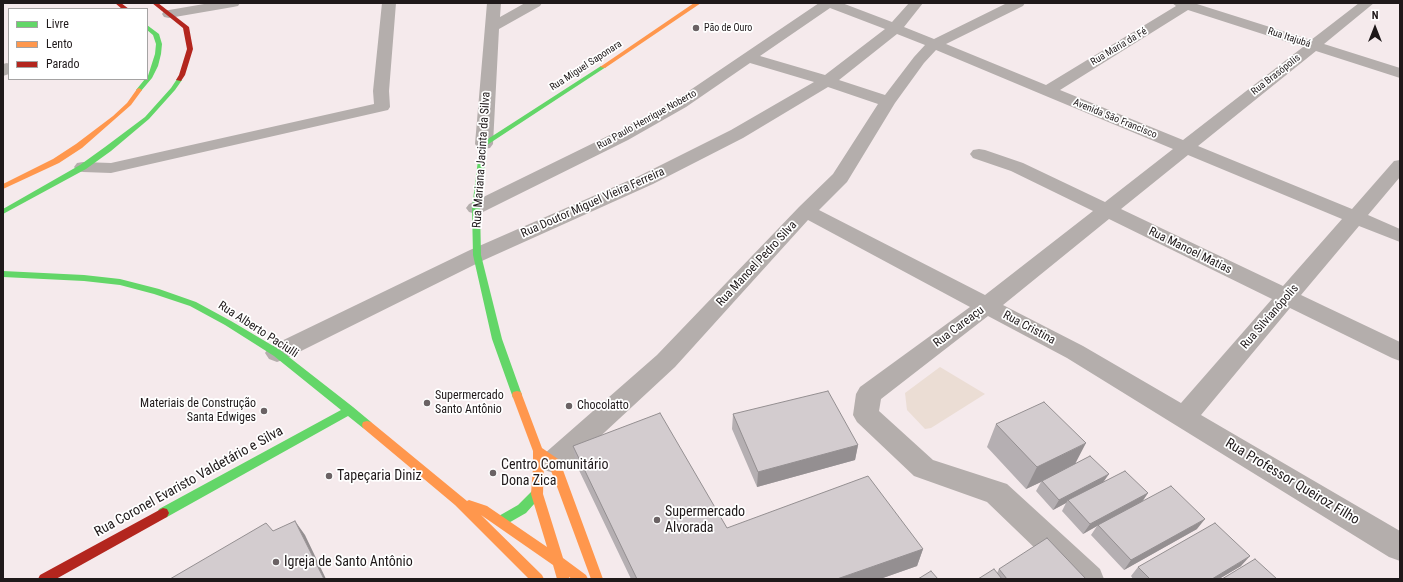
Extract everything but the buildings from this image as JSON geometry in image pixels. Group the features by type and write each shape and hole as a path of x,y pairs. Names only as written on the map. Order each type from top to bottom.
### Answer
{"main road":[{"path":"3,212 83,167 147,118 162,103 182,75 190,49 190,38 186,27 155,3"},
{"name":"Rua Miguel Saponara","path":"484,144 630,51 698,3"},
{"path":"148,20 169,14"},
{"path":"148,28 156,34 159,44 155,66 148,79"},
{"path":"3,187 56,161 79,146 129,104 147,80"},
{"name":"Rua Mariana Jacinta da Silva","path":"484,144 476,208 477,254 497,339 597,579"},
{"name":"Rua Alberto Paciulli","path":"3,274 84,278 120,282 156,291 193,304 228,323 277,354 459,501 538,579"},
{"name":"Rua Coronel Evaristo Valdetário e Silva","path":"44,579 348,410"},
{"name":"Rua Mariana Jacinta da Silva","path":"546,457 539,467 537,494 563,579"},
{"path":"501,521 522,509 537,494"},
{"name":"Rua Alberto Paciulli","path":"459,501 483,510 501,521 582,579"}],"street":[{"path":"169,14 233,3"},
{"path":"83,167 111,168 382,107 381,91 389,3"},
{"name":"Rua Mariana Jacinta da Silva","path":"484,144 494,3"},
{"path":"492,27 535,3"},
{"name":"Avenida São Francisco","path":"829,3 895,28 1047,90 1400,236"},
{"name":"Rua Paulo Henrique Noberto","path":"476,208 680,104 829,3"},
{"name":"Rua Doutor Miguel Vieira Ferreira","path":"277,354 477,254 646,180 737,134 827,81 895,28 916,3"},
{"path":"934,44 1018,3"},
{"name":"Rua Brasópolis","path":"1185,148 1367,3"},
{"name":"Rua Itajubá","path":"1185,4 1400,73"},
{"name":"Rua Maria da Fé","path":"1047,90 1185,4"},
{"name":"Rua Manoel Pedro Silva","path":"546,457 666,361 806,211 840,178 888,102 919,60 934,44"},
{"path":"749,58 827,81 888,102"},
{"name":"Rua Careaçu","path":"1089,579 997,493 924,468 866,415 870,394 987,306 1185,148"},
{"name":"Rua Manoel Matias","path":"979,154 1018,167 1400,352"},
{"name":"Rua Silvianópolis","path":"1184,417 1400,165"},
{"name":"Rua Cristina","path":"806,211 1075,352 1184,417"},
{"name":"Rua Professor Queiroz Filho","path":"1184,417 1400,547"}],"shaded area":[{"path":"940,367 985,394 931,428 925,429 907,410 905,393"}],"traffic: fast":[{"path":"148,28 156,34 159,44 155,66 148,79"},
{"path":"517,395 497,339 477,255 476,208 484,144 603,67"},
{"path":"139,90 147,80"},
{"path":"3,212 83,167 108,149 147,118 173,89 179,80"},
{"path":"3,274 84,278 120,282 156,291 193,304 228,323 277,353 367,425"},
{"path":"163,513 349,410"},
{"path":"501,521 522,509 537,494"}],"traffic: slow":[{"path":"603,67 698,3"},
{"path":"3,187 56,161 79,146 129,104 139,90"},
{"path":"517,395 538,451 539,467 537,494 563,579"},
{"path":"367,425 459,501 538,579"},
{"path":"538,451 554,462 597,579"},
{"path":"469,505 483,510 501,521 582,579"}],"traffic: jam":[{"path":"118,3 125,8"},
{"path":"155,3 186,27 190,49 179,80"},
{"path":"44,579 163,513"}],"place":[{"name":"Pão de Ouro","path":"696,28"},
{"name":"Supermercado Santo Antônio","path":"427,403"},
{"name":"Chocolatto","path":"569,406"},
{"name":"Materiais de Construção Santa Edwiges","path":"264,411"},
{"name":"Centro Comunitário Dona Zica","path":"493,473"},
{"name":"Tapeçaria Diniz","path":"329,476"},
{"name":"Supermercado Alvorada","path":"657,520"},
{"name":"Igreja de Santo Antônio","path":"276,562"}]}
